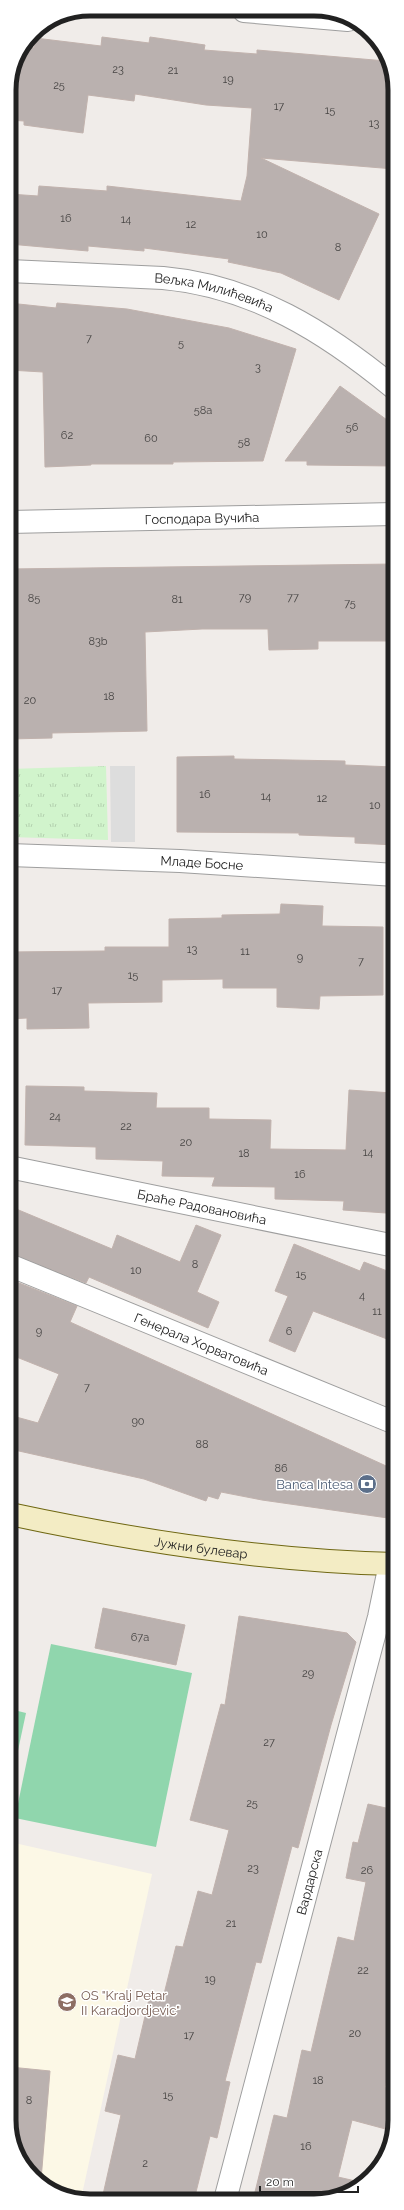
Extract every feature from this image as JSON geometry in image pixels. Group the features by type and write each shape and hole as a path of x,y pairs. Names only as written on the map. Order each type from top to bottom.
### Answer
{"main road":[{"name":"Јужни булевар","path":"16,1515 166,1543 241,1554 388,1564"}],"street":[{"path":"302,16 334,19"},
{"name":"Вељка Милићевића","path":"16,271 162,278 187,280 221,287 257,300 293,318 330,340 388,384"},
{"name":"Господара Вучића","path":"16,522 388,514"},
{"name":"Младе Босне","path":"16,855 180,862 388,875"},
{"name":"Браће Радовановића","path":"16,1168 388,1245"},
{"name":"Генерала Хорватовића","path":"16,1267 388,1420"},
{"name":"Вардарска","path":"227,2194 380,1617 388,1582"}],"shaded area":[{"path":"110,766 135,766 135,842 111,842"},
{"name":"OS \"Kralj Petar II Karadjordjevic\"","path":"16,1843 152,1874 82,2193 76,2193 57,2186 41,2176 34,2169 24,2153 17,2134"}],"green space":[{"path":"106,766 108,840 16,837 16,769"},
{"path":"51,1644 192,1673 156,1847 16,1818"},
{"path":"16,1710 26,1713 16,1760"}],"building":[{"path":"102,37 149,43 150,37 205,45 204,50 257,54 257,50 381,61 385,71 388,90 388,169 261,158 379,214 339,300 281,273 228,262 229,259 144,248 144,251 88,246 88,251 16,245 16,194 38,196 39,186 107,191 107,186 241,201 247,176 252,108 206,105 135,94 134,101 88,95 83,133 24,125 24,121 16,120 16,86 20,66 30,47 34,48 35,41 38,38 101,46"},
{"path":"57,303 127,309 229,328 296,349 263,461 173,462 173,464 91,464 45,467 43,372 16,370 16,304 56,308"},
{"path":"340,386 388,421 388,466 307,465 307,461 285,461"},
{"path":"388,564 388,641 318,641 318,649 269,650 268,629 202,629 145,632 147,731 52,733 52,738 16,739 16,569"},
{"path":"234,756 234,759 345,761 345,765 388,767 388,845 355,843 355,837 299,835 299,833 177,832 177,757"},
{"path":"281,904 323,906 322,926 383,927 383,995 320,996 319,1009 277,1007 277,988 223,988 223,979 162,980 162,1002 88,1003 89,1028 27,1029 27,1018 16,1019 16,952 105,951 105,947 169,947 169,919 222,918 222,915 280,914"},
{"path":"26,1086 84,1087 84,1091 157,1093 156,1108 209,1108 209,1119 271,1120 270,1149 346,1150 349,1090 388,1093 388,1173 386,1213 343,1210 344,1201 275,1199 275,1187 212,1186 215,1177 162,1176 163,1161 96,1159 96,1147 25,1145"},
{"path":"16,1209 112,1249 117,1235 180,1262 196,1225 221,1235 197,1292 219,1302 208,1328 89,1277 86,1283 16,1256"},
{"path":"294,1244 360,1271 364,1262 388,1271 388,1339 313,1311 295,1352 269,1341 288,1296 275,1291"},
{"path":"16,1282 77,1306 70,1322 388,1467 388,1518 262,1500 221,1492 218,1499 208,1496 206,1501 144,1479 16,1450 16,1417 38,1423 59,1374 16,1357"},
{"path":"103,1608 185,1625 176,1665 95,1648"},
{"path":"239,1616 347,1633 356,1642 331,1725 298,1848 292,1846 261,1963 256,1962 225,2081 230,2082 217,2138 210,2136 196,2194 103,2194 121,2115 105,2111 118,2055 135,2059 149,1999 162,2002 176,1946 183,1947 198,1891 212,1895 229,1830 190,1820 221,1704 225,1705"},
{"path":"368,1804 388,1808 388,2075 385,2087 388,2088 387,2130 352,2120 338,2177 355,2181 347,2186 328,2193 254,2194 274,2115 287,2118 302,2050 311,2052 338,1937 354,1941 366,1882 346,1878 353,1842 358,1843"},
{"path":"16,2068 50,2071 41,2176 34,2169 24,2153 17,2134"}],"place":[{"name":"Banca Intesa","path":"367,1484"},
{"name":"OS \"Kralj Petar II Karadjordjevic\"","path":"67,2002"}]}
